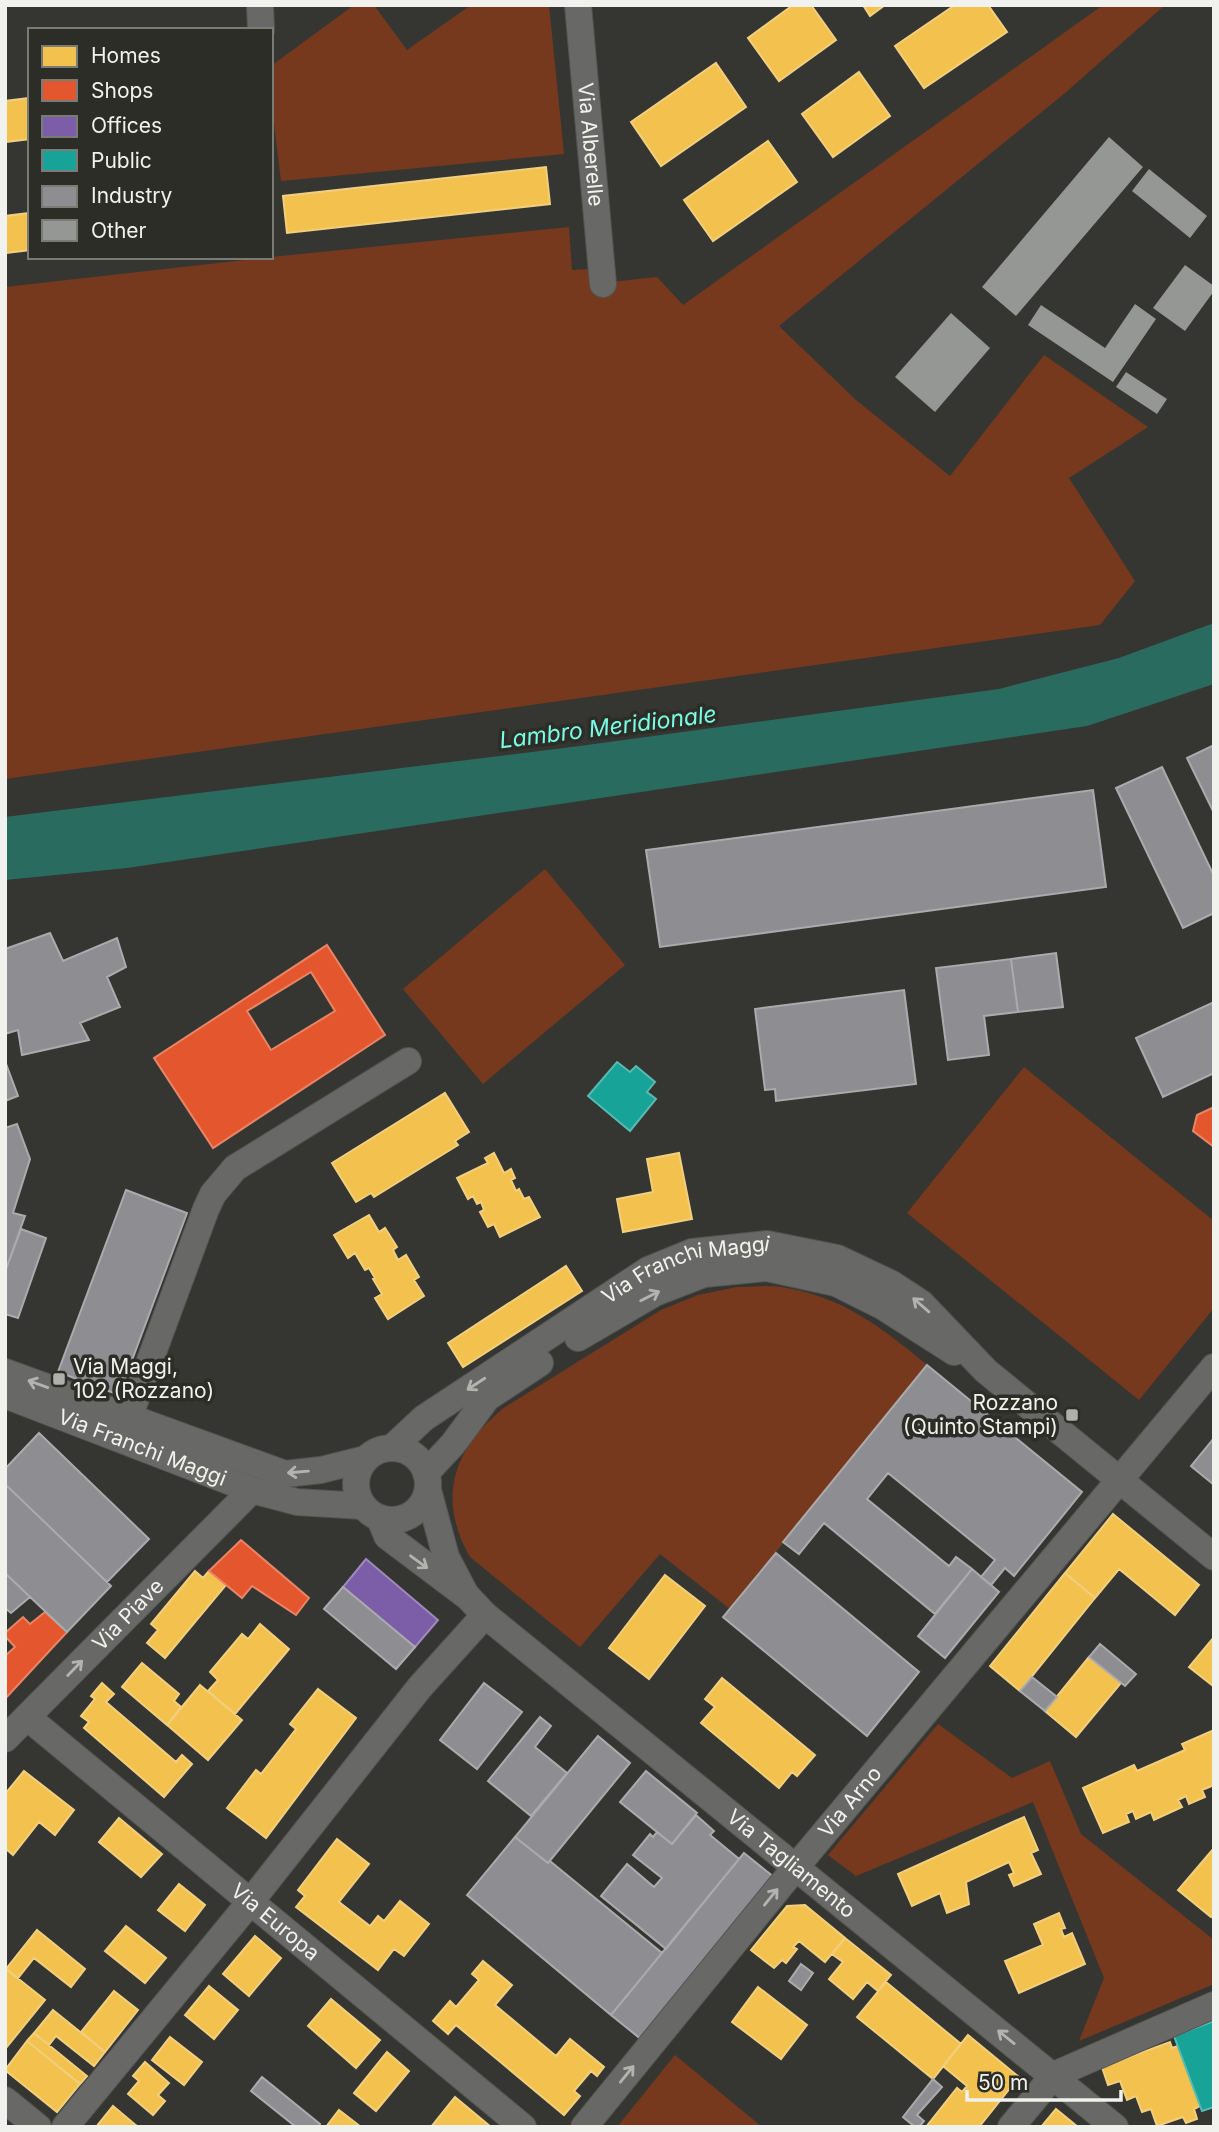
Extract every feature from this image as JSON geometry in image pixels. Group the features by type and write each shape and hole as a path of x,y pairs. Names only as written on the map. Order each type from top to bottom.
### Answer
{"street":[{"path":"260,5 261,28"},
{"name":"Via Alberelle","path":"578,5 603,284"},
{"path":"125,1428 206,1209 223,1180 235,1168 408,1061"},
{"name":"Via Franchi Maggi","path":"394,1446 424,1418 648,1270 692,1252 766,1244 837,1258 892,1284 921,1303 986,1371 1214,1557"},
{"name":"Via Franchi Maggi","path":"427,1481 487,1398 606,1320 655,1293 704,1273 767,1268 836,1283 882,1306 986,1371"},
{"name":"Via Arno","path":"584,2127 795,1868 1214,1367"},
{"name":"Via Franchi Maggi","path":"5,1373 252,1490 297,1502 372,1512"},
{"name":"Via Franchi Maggi","path":"5,1395 285,1474 321,1470 365,1459"},
{"path":"394,1446 413,1454 427,1481 420,1507 410,1516 395,1520 372,1512 356,1488 358,1471 365,1459 376,1451 394,1446"},
{"name":"Via Tagliamento","path":"427,1481 446,1557 477,1606"},
{"name":"Via Piave","path":"5,1739 252,1490"},
{"name":"Via Tagliamento","path":"372,1512 387,1536 477,1606 1115,2127"},
{"path":"65,2127 251,1901 420,1687 477,1606"},
{"name":"Via Europa","path":"27,1717 523,2127"},
{"path":"1011,2127 1054,2075 1214,2005"},
{"path":"5,2100 38,2127"}],"shaded area":[{"path":"354,5 374,5 407,50 471,5 549,5 564,154 281,181 273,115 273,65"},
{"path":"1103,5 1165,5 1065,93 779,326 856,400 950,476 1044,355 1148,427 1069,478 1135,581 1100,625 5,779 5,287 569,227 572,270 591,269 611,282 657,277 683,305"},
{"path":"545,869 625,965 483,1084 403,989"},
{"path":"1024,1067 1214,1221 1214,1308 1139,1400 907,1213"},
{"path":"737,1287 781,1287 823,1298 860,1315 927,1365 730,1609 660,1554 580,1647 470,1557 454,1514 456,1475 463,1457 473,1439 505,1407 661,1310 698,1295"},
{"path":"938,1724 1012,1778 1050,1761 1081,1834 1214,1940 1214,1984 1079,2041 1104,1978 1033,1802 856,1876 828,1855"},
{"path":"675,2055 762,2127 617,2127"}],"water":[{"path":"1214,623 1214,684 1087,726 127,868 5,880 5,817 572,747 999,689 1119,658"}],"building: Homes":[{"path":"793,5 811,5 836,40 779,81 748,38"},
{"path":"863,5 885,5 870,16"},
{"path":"955,5 988,5 1007,32 924,88 895,46"},
{"path":"716,63 746,107 661,166 631,122"},
{"path":"859,72 890,116 833,157 802,114"},
{"path":"28,98 28,139 5,142 5,101"},
{"path":"768,141 797,182 713,241 684,200"},
{"path":"546,167 550,204 287,233 283,196"},
{"path":"28,213 28,250 5,253 5,216"},
{"path":"445,1093 469,1132 455,1141 458,1145 374,1197 371,1193 356,1202 332,1163"},
{"path":"494,1153 504,1173 511,1169 515,1178 511,1180 516,1191 519,1189 524,1199 529,1197 540,1217 500,1237 494,1224 488,1227 480,1212 484,1210 481,1202 477,1204 473,1196 468,1199 457,1178 488,1163 485,1158"},
{"path":"679,1153 692,1219 623,1232 617,1199 653,1192 647,1159"},
{"path":"369,1215 379,1232 385,1228 397,1247 393,1250 398,1260 406,1255 419,1277 414,1280 424,1296 388,1319 375,1298 382,1294 369,1268 365,1270 355,1253 348,1258 334,1235"},
{"path":"566,1266 582,1291 463,1367 448,1343"},
{"path":"1113,1514 1199,1585 1175,1615 1119,1569 1095,1598 1065,1573"},
{"path":"195,1571 203,1578 209,1571 226,1585 165,1658 147,1643 158,1630 151,1624"},
{"path":"1065,1573 1095,1598 1020,1691 990,1666"},
{"path":"665,1575 705,1606 649,1679 609,1648"},
{"path":"260,1624 289,1649 235,1714 208,1691 218,1680 210,1672 242,1634 248,1639"},
{"path":"1214,1637 1214,1685 1213,1686 1189,1667"},
{"path":"1089,1657 1121,1683 1076,1737 1045,1711"},
{"path":"142,1663 179,1694 174,1701 181,1707 167,1725 122,1687"},
{"path":"722,1678 815,1755 797,1776 792,1772 779,1788 701,1723 715,1707 705,1699"},
{"path":"102,1683 114,1694 106,1702 176,1762 182,1755 192,1764 164,1797 84,1728 89,1722 81,1716 95,1699 91,1696"},
{"path":"200,1685 242,1720 208,1760 167,1725"},
{"path":"318,1689 356,1718 266,1838 227,1808 256,1770 261,1774 296,1729 290,1724"},
{"path":"1214,1730 1214,1785 1202,1790 1205,1797 1189,1804 1186,1796 1178,1800 1182,1807 1154,1820 1151,1812 1136,1819 1133,1811 1126,1814 1129,1822 1103,1833 1083,1788 1134,1765 1137,1771 1185,1750 1182,1744"},
{"path":"24,1771 74,1810 55,1835 39,1822 13,1855 5,1848 5,1794"},
{"path":"1024,1817 1038,1850 1031,1853 1041,1874 1014,1886 1009,1875 1014,1873 1009,1862 966,1882 969,1904 947,1913 940,1893 912,1906 898,1874"},
{"path":"119,1818 162,1854 141,1877 99,1842"},
{"path":"337,1839 369,1864 339,1902 370,1926 378,1916 384,1921 400,1901 429,1924 404,1956 394,1949 378,1970 296,1907 305,1896 298,1890"},
{"path":"1214,1848 1214,1913 1211,1917 1178,1890"},
{"path":"179,1884 205,1905 185,1931 158,1910"},
{"path":"805,1905 845,1938 825,1962 799,1941 793,1947 797,1949 786,1963 782,1960 774,1968 751,1950 787,1906"},
{"path":"1059,1913 1065,1928 1061,1929 1064,1937 1072,1933 1085,1964 1019,1993 1005,1961 1043,1945 1034,1924"},
{"path":"126,1926 166,1958 145,1983 105,1951"},
{"path":"37,1930 85,1969 71,1987 34,1958 18,1978 6,1969"},
{"path":"255,1936 281,1958 249,1996 223,1974"},
{"path":"845,1938 891,1975 878,1991 867,1982 853,1999 829,1979 843,1962 832,1954"},
{"path":"483,1961 512,1985 495,2005 556,2056 570,2039 604,2067 597,2076 591,2071 574,2091 580,2096 564,2115 456,2025 448,2034 433,2021 450,2001 456,2007 479,1980 472,1974"},
{"path":"6,1969 45,2000 6,2048 5,2047"},
{"path":"886,1982 961,2044 933,2079 857,2017"},
{"path":"209,1986 238,2010 214,2039 185,2015"},
{"path":"758,1987 807,2025 781,2059 732,2022"},
{"path":"114,1991 138,2010 105,2052 81,2032"},
{"path":"331,1999 380,2040 356,2068 308,2026"},
{"path":"53,2010 105,2052 94,2066 56,2036 49,2045 34,2033"},
{"path":"34,2033 87,2076 80,2084 27,2041"},
{"path":"968,2035 1019,2077 979,2127 926,2127 957,2088 962,2092 967,2086 943,2066"},
{"path":"170,2037 202,2062 184,2085 152,2060"},
{"path":"27,2041 80,2084 57,2112 5,2070"},
{"path":"1170,2042 1172,2048 1178,2046 1200,2106 1194,2109 1197,2119 1186,2123 1183,2117 1157,2126 1151,2109 1142,2112 1136,2096 1127,2100 1120,2081 1108,2085 1102,2067"},
{"path":"387,2052 409,2071 376,2111 354,2093"},
{"path":"145,2062 169,2083 158,2095 165,2101 153,2115 128,2094 139,2081 133,2076"},
{"path":"455,2097 491,2127 431,2127"},
{"path":"113,2106 138,2127 96,2127"},
{"path":"1056,2109 1078,2127 1041,2127"},
{"path":"339,2110 361,2127 326,2127"}],"building: Shops":[{"path":"327,945 385,1035 213,1148 154,1058","holes":["311,972 335,1011 271,1050 247,1011"]},
{"path":"1214,1107 1214,1147 1193,1131 1197,1115"},
{"path":"241,1540 309,1598 296,1615 252,1586 242,1598 209,1571"},
{"path":"45,1612 67,1632 5,1699 5,1656 15,1647 5,1633 23,1617 30,1624"}],"building: Offices":[{"path":"366,1559 438,1620 415,1647 343,1587"}],"building: Public":[{"path":"617,1062 630,1072 636,1066 655,1082 647,1092 656,1099 630,1131 588,1096"},
{"path":"1214,2021 1214,2107 1202,2111 1174,2036"}],"building: Industry":[{"path":"1214,745 1214,813 1187,758"},
{"path":"1162,767 1214,876 1214,913 1183,928 1116,788"},
{"path":"1093,790 1106,887 660,947 646,850"},
{"path":"50,933 63,961 117,938 126,967 107,977 120,1007 80,1023 89,1040 22,1055 18,1030 5,1034 5,949"},
{"path":"1056,953 1063,1007 1018,1012 1011,959"},
{"path":"1011,959 1018,1012 984,1016 989,1055 948,1060 936,968"},
{"path":"904,990 916,1084 776,1101 775,1089 765,1090 755,1009"},
{"path":"1214,1002 1214,1073 1163,1097 1136,1038"},
{"path":"5,1061 18,1096 5,1101"},
{"path":"17,1124 30,1159 13,1213 25,1216 5,1272 5,1128"},
{"path":"126,1190 187,1213 119,1395 58,1372"},
{"path":"21,1229 46,1238 18,1318 5,1314 5,1272"},
{"path":"927,1365 1082,1492 1014,1576 1005,1568 991,1585 981,1577 995,1560 888,1473 867,1499 949,1566 956,1557 972,1569 935,1614 824,1523 799,1554 783,1542"},
{"path":"39,1433 149,1539 107,1582 5,1484 5,1469"},
{"path":"1214,1438 1214,1485 1191,1466"},
{"path":"5,1484 111,1586 67,1632 5,1573"},
{"path":"776,1553 919,1672 867,1736 723,1617"},
{"path":"972,1569 999,1592 945,1658 918,1636"},
{"path":"5,1573 30,1597 11,1613 5,1608"},
{"path":"343,1587 415,1647 396,1669 324,1609"},
{"path":"1100,1644 1136,1674 1125,1686 1089,1657"},
{"path":"1032,1677 1057,1697 1045,1711 1020,1691"},
{"path":"484,1683 522,1712 477,1769 440,1740"},
{"path":"540,1717 551,1726 535,1747 567,1773 531,1816 488,1781"},
{"path":"598,1736 630,1763 548,1863 515,1837"},
{"path":"646,1771 697,1813 672,1844 620,1802"},
{"path":"696,1815 714,1831 710,1835 739,1859 666,1949 601,1896 627,1864 654,1887 662,1878 633,1855 650,1834 653,1837 657,1832 672,1844"},
{"path":"515,1837 548,1863 550,1861 662,1953 611,2015 467,1895"},
{"path":"744,1853 775,1878 642,2040 611,2015"},
{"path":"801,1964 813,1973 801,1990 789,1981"},
{"path":"262,2077 320,2124 318,2127 296,2127 251,2091"},
{"path":"933,2079 942,2087 917,2115 924,2121 919,2127 915,2127 903,2117"}],"building: Other":[{"path":"1109,137 1143,167 1016,316 982,287"},
{"path":"1149,169 1207,216 1190,238 1132,191"},
{"path":"1185,265 1214,286 1214,291 1185,331 1153,308"},
{"path":"1135,304 1156,319 1113,382 1028,325 1041,305 1105,348"},
{"path":"951,313 990,348 935,412 895,377"},
{"path":"1126,372 1167,399 1157,414 1116,387"}],"place":[{"name":"Via Maggi, 102 (Rozzano)","path":"59,1379"},
{"name":"Rozzano (Quinto Stampi)","path":"1072,1415"}],"water label":[{"name":"Lambro Meridionale","path":"608,727"}]}
